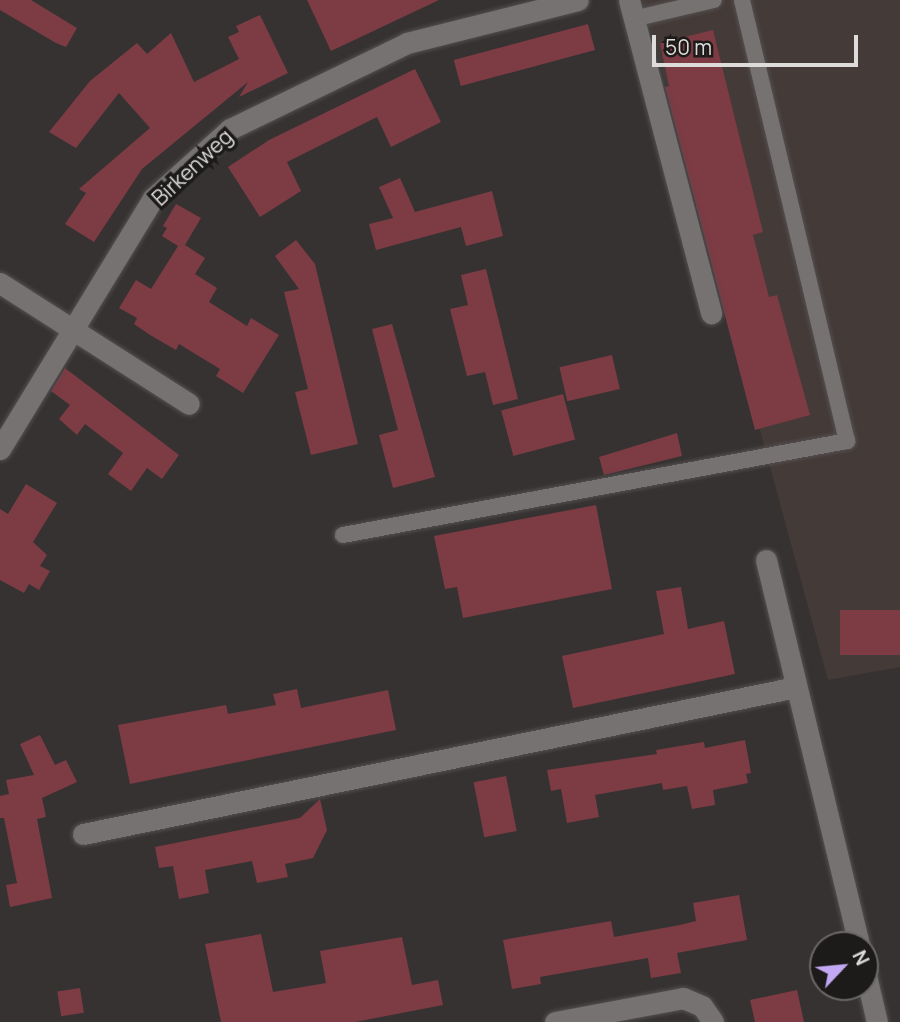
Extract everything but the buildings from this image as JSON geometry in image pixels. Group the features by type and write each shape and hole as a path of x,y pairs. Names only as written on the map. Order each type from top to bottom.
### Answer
{"street":[{"name":"Birkenweg","path":"0,449 153,198 230,129 407,43 578,0"},
{"path":"631,10 711,313"},
{"path":"0,283 189,404"},
{"path":"766,560 856,931"},
{"path":"83,834 796,687"},
{"path":"555,1022 683,998 702,1006 713,1022"},
{"path":"872,1001 877,1022"}],"lane":[{"path":"631,10 714,0"},
{"path":"343,535 848,441 742,0"}],"shaded area":[{"path":"643,0 900,0 900,667 828,680"}]}
